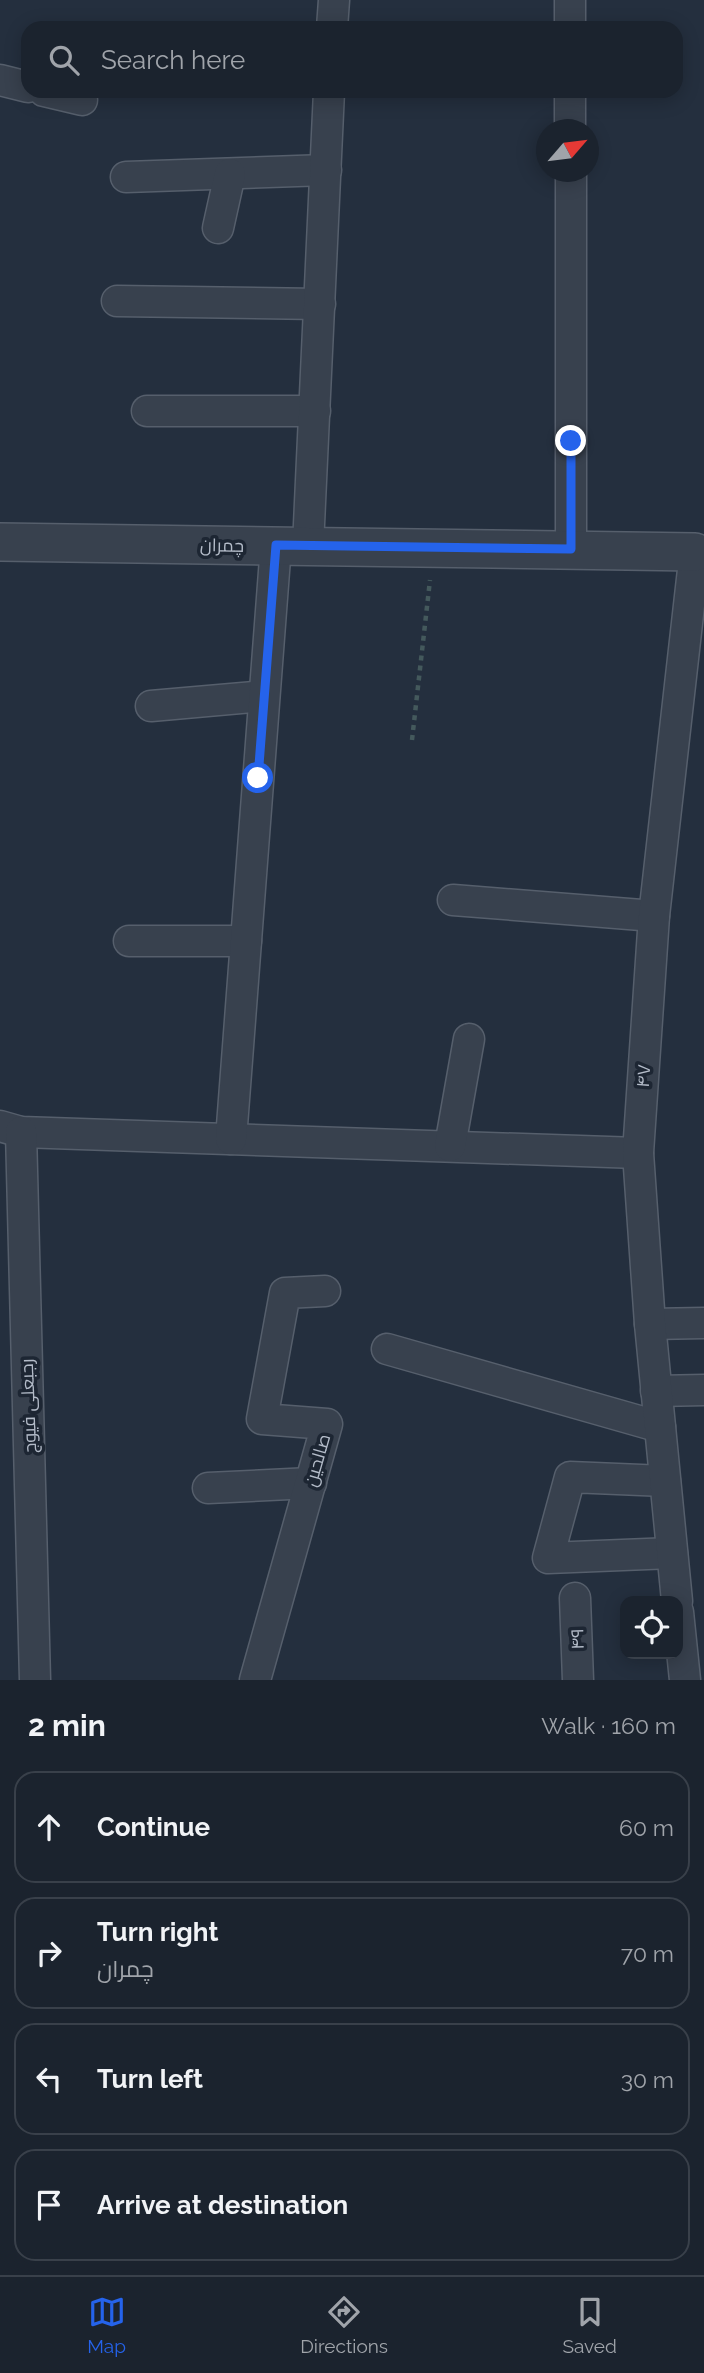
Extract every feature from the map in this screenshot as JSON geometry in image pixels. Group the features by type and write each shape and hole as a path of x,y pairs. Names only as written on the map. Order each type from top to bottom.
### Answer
{"street":[{"path":"332,21 334,0"},
{"path":"570,0 570,21"},
{"path":"0,80 21,85"},
{"path":"74,98 82,100"},
{"path":"231,1139 264,696 315,411 330,98"},
{"path":"570,98 570,119"},
{"path":"126,177 326,170"},
{"path":"218,229 230,174"},
{"path":"570,182 571,549"},
{"path":"117,301 320,303"},
{"path":"147,411 315,411"},
{"name":"چمران","path":"0,542 701,551"},
{"name":"۴۷","path":"676,1596 650,1324 638,1153 654,916 701,551"},
{"path":"151,706 264,696"},
{"path":"453,900 654,916"},
{"path":"129,941 246,941"},
{"path":"450,1146 468,1039"},
{"path":"10,1129 638,1153"},
{"name":"رجبعلی فیوج","path":"10,1129 35,1680"},
{"name":"صالحین","path":"255,1680 327,1424 262,1419 285,1293 325,1291"},
{"path":"650,1324 704,1324"},
{"path":"387,1349 660,1427"},
{"path":"656,1391 704,1390"},
{"path":"665,1481 570,1477 548,1558 672,1553"},
{"path":"208,1488 311,1483"},
{"name":"۴۹","path":"575,1598 578,1680"},
{"path":"683,1659 685,1680"}],"path":[{"path":"412,740 434,547"}],"route":[{"path":"258,778 276,545 571,549 571,441"}]}
